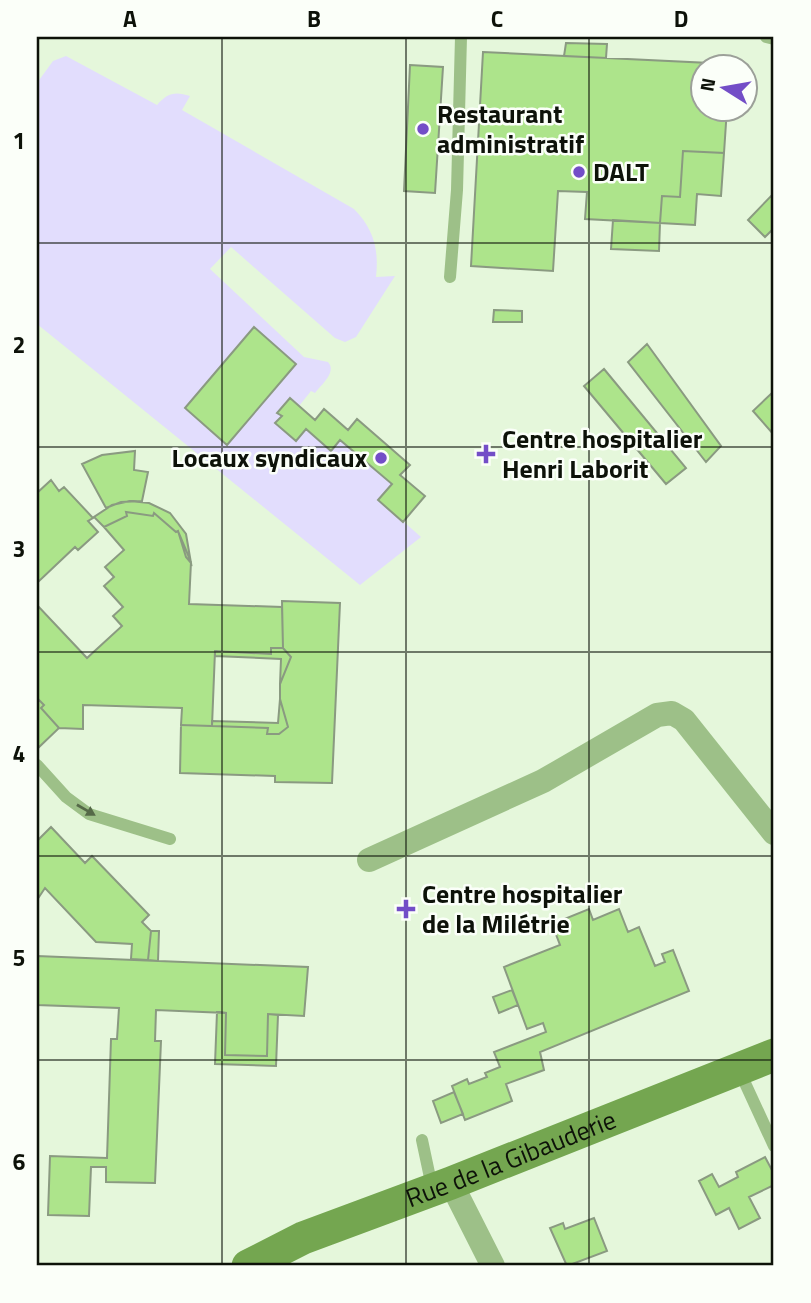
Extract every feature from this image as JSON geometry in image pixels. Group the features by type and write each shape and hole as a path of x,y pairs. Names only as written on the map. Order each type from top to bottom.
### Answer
{"street":[{"path":"369,860 543,781 657,715 671,713 684,720 774,833"},
{"name":"Rue de la Gibauderie","path":"248,1266 303,1238 442,1187 774,1055"},
{"path":"442,1187 493,1266"}],"lane":[{"path":"450,277 457,190 461,37"},
{"path":"766,37 774,39"},
{"path":"37,765 66,797 89,814 170,839"},
{"path":"738,1069 774,1146"},
{"path":"422,1140 442,1187"}],"shaded area":[{"path":"66,56 157,105 172,94 190,96 182,110 354,209 371,232 377,258 376,277 395,276 356,337 345,342 335,338 231,247 210,269 304,357 328,362 330,366 328,378 315,393 311,391 299,406 278,413 282,416 276,424 296,441 306,429 331,450 340,440 392,484 379,500 421,537 360,585 37,324 37,83 53,61"}],"building":[{"path":"566,43 607,44 606,58 564,56"},
{"name":"DALT","path":"483,52 688,62 688,122 726,122 724,153 683,151 680,197 662,196 660,223 585,219 587,192 558,191 553,271 471,266"},
{"name":"Restaurant administratif","path":"410,65 443,67 435,193 404,191"},
{"path":"683,151 724,153 721,196 697,194 695,225 660,223 662,196 680,197"},
{"path":"772,195 774,228 765,237 748,220"},
{"path":"613,220 660,223 659,251 611,249"},
{"path":"494,310 522,311 522,322 493,322"},
{"path":"254,327 296,364 227,445 185,408"},
{"path":"647,344 721,446 706,462 628,362"},
{"path":"604,369 686,468 666,484 584,386"},
{"path":"774,391 774,435 753,411"},
{"name":"Locaux syndicaux","path":"290,398 315,420 324,409 348,430 357,419 410,465 400,475 425,496 403,522 378,500 392,484 340,440 331,451 306,429 296,441 275,423 282,416 277,413"},
{"path":"135,451 134,470 148,472 142,501 121,502 106,508 82,464 102,455"},
{"path":"51,480 59,491 64,487 93,518 88,521 98,532 78,550 75,547 37,583 37,493"},
{"path":"130,501 149,503 170,513 186,534 191,563 186,557 178,531 154,513 153,516 126,512 127,516 104,527 94,517 112,505"},
{"path":"126,512 153,516 154,513 178,531 191,562 189,604 282,607 283,648 271,648 271,654 215,651 212,726 181,725 182,708 83,705 83,729 59,728 41,708 44,705 37,698 37,605 87,658 122,626 113,616 123,607 104,586 114,577 105,567 124,550 104,527 127,516"},
{"path":"282,601 340,603 332,783 275,782 275,776 180,773 181,725 268,728 267,734 279,734 288,727 280,699 280,684 291,657 283,648"},
{"path":"271,648 283,648 291,657 280,684 281,659 215,656 215,651 271,654"},
{"path":"38,699 44,705 41,708 59,728 37,749"},
{"path":"280,699 288,727 279,734 267,734 268,728 212,726 212,721 278,723"},
{"path":"51,827 85,863 92,856 149,915 142,922 151,931 148,960 131,959 132,944 96,942 45,888 37,900 37,841"},
{"path":"589,909 593,920 619,909 628,932 639,927 655,966 665,962 662,954 673,950 689,991 540,1052 544,1070 506,1084 512,1101 465,1120 452,1086 467,1079 469,1084 487,1077 485,1073 500,1067 494,1052 546,1032 543,1023 527,1029 504,967 560,945 552,924"},
{"path":"151,931 159,931 158,961 148,960"},
{"path":"37,956 308,967 304,1016 268,1014 267,1056 225,1055 226,1013 156,1010 155,1041 161,1041 155,1183 106,1182 106,1167 91,1167 89,1216 48,1215 50,1156 107,1158 111,1039 117,1039 119,1008 37,1005"},
{"path":"512,990 518,1005 499,1013 493,997"},
{"path":"217,1012 226,1013 225,1055 267,1056 268,1014 278,1015 276,1066 215,1064"},
{"path":"454,1092 463,1114 441,1123 433,1101"},
{"path":"765,1157 774,1174 774,1185 749,1197 760,1218 739,1229 729,1208 716,1215 699,1181 712,1174 719,1187 738,1177 736,1172"},
{"path":"594,1218 607,1251 567,1266 550,1228 563,1223 565,1229"}],"place":[{"name":"Restaurant administratif","path":"423,129"},
{"name":"DALT","path":"579,172"},
{"name":"Centre hospitalier Henri Laborit","path":"486,454"},
{"name":"Locaux syndicaux","path":"381,458"},
{"name":"Centre hospitalier de la Milétrie","path":"406,909"}]}
